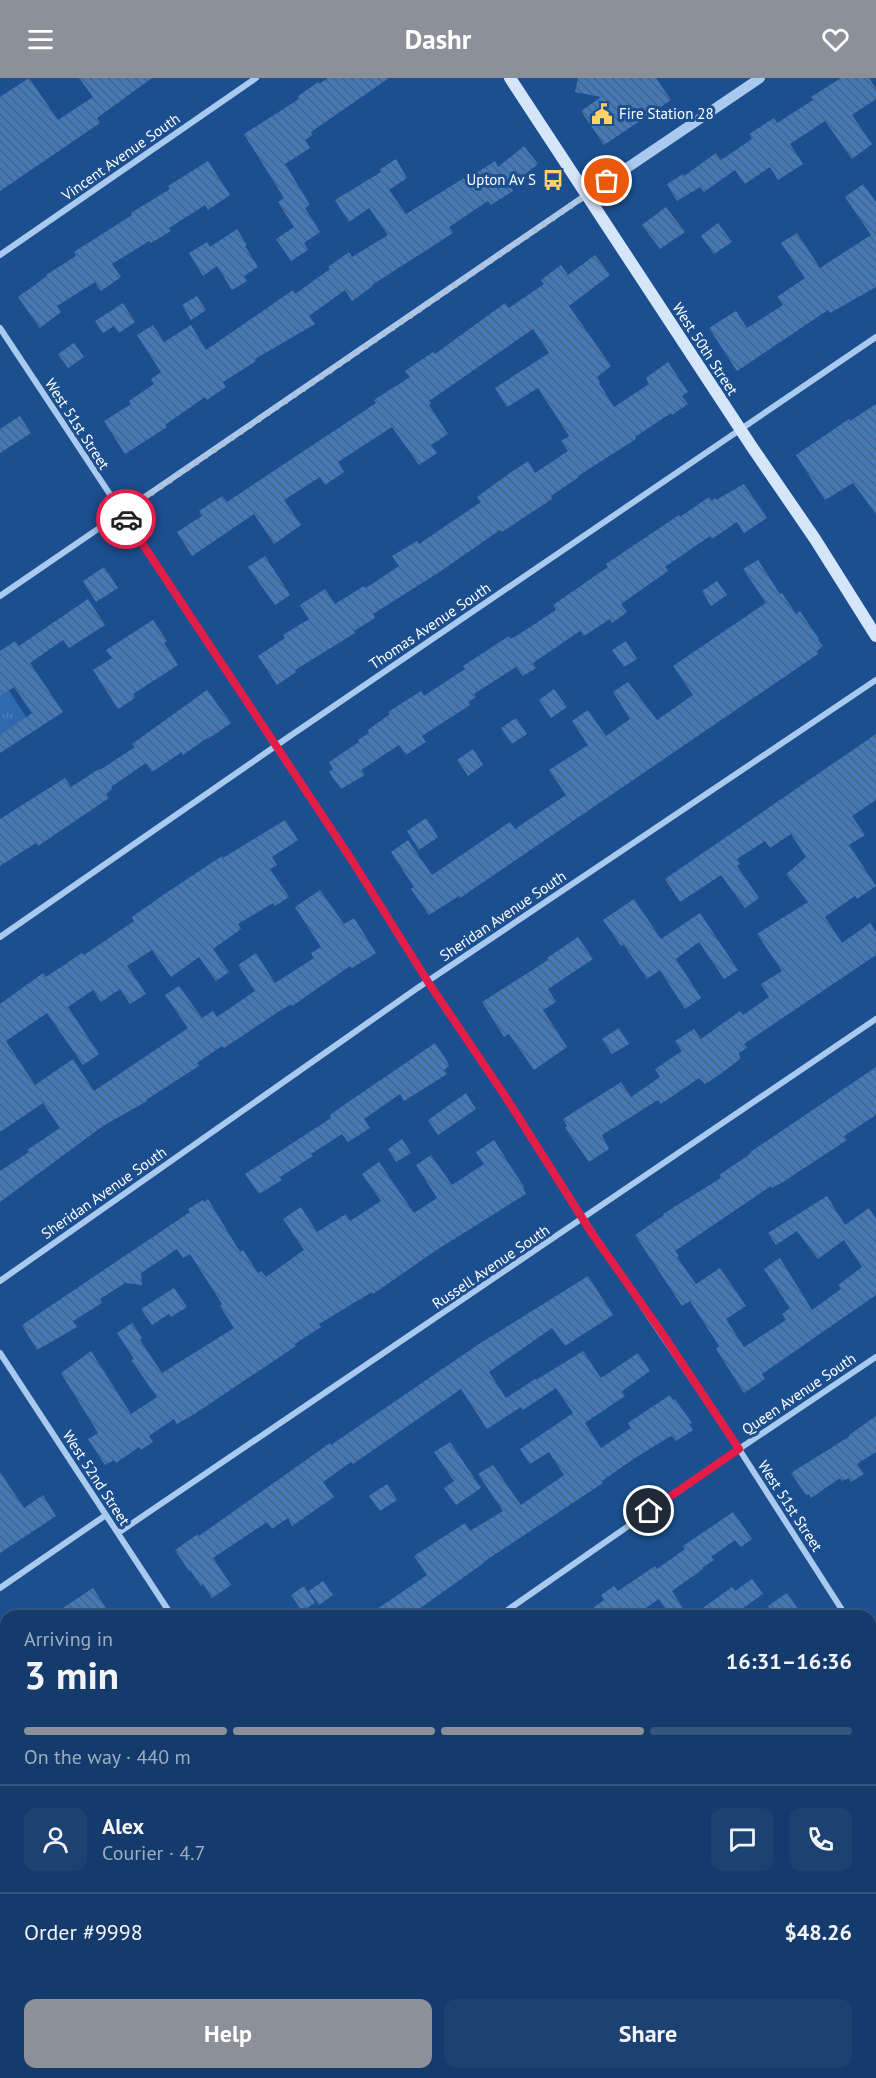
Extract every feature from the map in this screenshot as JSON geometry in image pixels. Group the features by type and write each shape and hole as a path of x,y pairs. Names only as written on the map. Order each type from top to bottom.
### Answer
{"main road":[{"name":"West 50th Street","path":"510,78 815,539 876,636"}],"street":[{"name":"Vincent Avenue South","path":"0,255 256,78"},
{"path":"0,596 760,78"},
{"name":"West 51st Street","path":"0,328 353,862 428,982 505,1096 583,1219 739,1449 842,1610"},
{"name":"Thomas Avenue South","path":"0,937 276,745 876,337"},
{"name":"Sheridan Avenue South","path":"0,1281 428,982 876,680"},
{"name":"Russell Avenue South","path":"118,1533 876,1019"},
{"name":"West 52nd Street","path":"0,1353 168,1610"},
{"name":"Queen Avenue South","path":"508,1610 876,1357"},
{"path":"0,1588 106,1515"}],"green space":[{"path":"0,677 27,718 0,735"}],"building":[{"path":"29,78 58,120 93,97 79,78 152,78 97,118 100,123 0,191 0,97"},
{"path":"328,78 389,78 311,132 312,135 305,140 310,148 285,164 310,205 305,208 320,232 304,243 308,250 291,261 276,239 294,227 278,202 284,198 244,134 299,99 297,97 318,82 319,84"},
{"name":"Fire Station 28","path":"578,78 656,78 671,100 604,145 581,111 601,97 575,92"},
{"path":"841,78 869,78 876,89 876,99 852,115 872,144 852,159 825,121 790,144 803,164 778,180 770,167 745,184 735,170 704,192 700,187 677,201 667,184 683,174 684,176 716,153 721,160 752,139 749,134 774,118 777,123 813,100 811,97"},
{"path":"524,146 538,164 510,186 513,191 491,205 488,201 449,227 453,233 372,285 352,301 345,290 309,316 315,324 255,359 256,361 223,382 226,387 207,400 205,397 165,425 167,427 125,454 104,421 131,404 129,401 154,384 151,379 161,372 137,335 153,325 164,342 191,325 206,350 293,290 295,294 349,252 352,257 388,235 369,208 349,222 335,200 381,172 379,170 396,159 407,178 389,190 406,214 495,161 498,167"},
{"path":"208,161 230,195 208,210 205,205 169,228 171,231 151,243 149,241 112,264 121,277 101,291 95,282 57,306 61,312 40,328 18,297 46,275 76,256 74,252 132,215 131,213 170,189 168,186"},
{"path":"863,184 876,202 876,287 830,313 828,310 737,371 709,328 736,311 747,328 783,305 777,297 805,278 781,243 797,233 820,268 871,235 845,197"},
{"path":"666,207 685,232 660,249 642,225"},
{"path":"718,223 732,242 714,254 701,236"},
{"path":"237,229 258,267 244,276 247,281 232,290 217,266 203,276 189,253 207,242 210,247"},
{"path":"595,255 610,275 569,306 611,366 597,377 599,383 614,407 649,384 646,378 668,362 688,392 682,396 688,404 578,476 551,496 552,499 502,532 500,530 373,614 375,618 354,631 355,633 295,670 296,672 277,685 258,656 285,638 283,635 309,619 300,605 325,589 335,604 364,586 366,588 399,566 392,556 417,541 419,544 481,502 477,497 507,475 528,461 535,473 568,451 561,441 569,436 538,388 507,407 495,388 549,353 533,329 429,401 431,403 429,405 448,434 431,445 437,453 419,465 392,427 338,462 344,472 325,485 320,477 284,500 301,525 274,544 254,514 192,556 177,532 202,516 199,511 222,496 227,502 376,403 374,400 410,377 405,371 433,352 435,354 505,303 509,308 544,284 541,280 561,265 568,275"},
{"path":"197,296 206,310 191,320 182,305"},
{"path":"123,303 135,322 119,333 114,326 103,333 95,321"},
{"path":"74,343 84,357 68,368 58,354"},
{"path":"876,404 876,514 853,483 825,500 796,455 849,419 850,421"},
{"path":"20,416 31,433 0,453 0,429"},
{"path":"744,484 767,518 744,533 737,522 712,539 710,536 665,567 668,571 621,604 627,612 612,623 610,619 584,636 580,631 533,663 536,668 523,676 516,667 474,694 476,697 468,702 470,705 422,736 426,742 406,755 399,745 361,770 365,775 341,789 329,772 333,769 329,762 359,742 358,740 369,733 368,730 390,714 388,712 421,691 424,696 465,669 463,666 509,636 510,639 518,635 556,610 553,605 608,567 606,564 679,515 680,517 709,497 712,501 715,498 716,500"},
{"path":"265,556 290,595 275,605 248,567"},
{"path":"758,560 780,594 782,593 796,614 800,611 819,639 823,646 817,651 818,654 460,898 459,896 429,915 411,889 414,887 391,852 408,840 432,875 510,822 515,829 566,795 549,770 588,745 572,721 588,710 606,736 630,719 613,692 628,682 657,720 693,695 673,666 766,603 743,569"},
{"path":"104,567 118,588 96,602 83,581"},
{"path":"717,581 727,595 711,606 702,591"},
{"path":"88,599 105,625 69,648 63,640 30,663 63,712 0,753 0,735 32,713 14,687 0,696 0,651 15,641 19,646"},
{"path":"153,620 167,641 164,643 178,665 133,694 135,698 118,709 93,670 112,658 106,650"},
{"path":"626,641 637,659 624,667 612,650"},
{"path":"554,689 567,707 551,718 539,700"},
{"path":"207,690 231,723 183,755 182,752 152,772 146,763 111,787 112,789 106,794 109,798 38,846 36,843 0,866 0,819 65,778 71,787 100,770 135,747 132,744"},
{"path":"516,718 527,734 512,744 501,728"},
{"path":"876,734 876,800 852,816 865,835 849,845 876,886 857,899 855,896 825,917 842,943 870,923 876,932 876,955 744,1044 747,1048 739,1053 740,1059 722,1073 705,1084 699,1078 661,1104 658,1100 602,1135 609,1149 589,1162 565,1128 567,1126 563,1119 621,1082 631,1097 660,1077 655,1069 682,1051 675,1041 694,1029 701,1039 740,1011 743,1015 769,997 761,984 782,971 757,934 808,902 786,874 806,857 791,834 770,848 765,841 737,859 740,864 737,866 759,898 745,908 721,875 680,902 665,879"},
{"path":"473,749 483,765 468,776 457,760"},
{"path":"426,818 438,837 419,850 407,831"},
{"path":"285,820 298,840 272,857 277,865 270,869 289,897 275,906 273,903 238,924 241,929 213,949 229,972 216,981 199,957 171,977 152,950 127,966 146,994 130,1004 120,989 101,1002 93,990 68,1007 99,1054 83,1065 47,1013 6,1041 35,1085 73,1059 94,1091 188,1028 165,995 179,986 202,1018 213,1011 217,1017 255,991 238,965 256,953 275,983 314,958 311,953 321,947 295,907 320,890 344,924 354,918 376,953 352,968 350,966 292,1006 291,1004 224,1048 222,1046 197,1063 199,1066 147,1101 103,1126 0,1202 0,1171 60,1128 43,1103 0,1132 0,1004 43,973 46,977 82,953 84,955 134,921 132,917 169,891 222,856 223,858"},
{"path":"634,899 661,939 700,913 738,970 724,979 699,942 676,959 701,998 685,1009 660,970 647,979 624,945 621,946 603,920"},
{"path":"578,937 593,959 548,989 556,1002 543,1010 567,1047 534,1070 509,1034 504,1037 482,1002 548,960 547,958"},
{"path":"619,1028 629,1044 612,1054 602,1039"},
{"path":"435,1043 449,1066 444,1070 447,1074 404,1101 400,1094 364,1119 370,1128 348,1142 342,1134 280,1177 282,1180 259,1194 245,1174 331,1118 330,1115 338,1109"},
{"path":"876,1067 876,1115 844,1136 847,1140 783,1182 772,1188 771,1186 675,1251 696,1284 720,1268 746,1306 726,1319 744,1347 786,1320 782,1314 790,1308 764,1269 780,1258 812,1310 841,1289 838,1285 862,1267 844,1240 818,1259 797,1231 776,1245 768,1233 827,1196 845,1225 869,1208 876,1219 876,1295 762,1374 765,1379 744,1393 716,1349 719,1346 690,1301 682,1306 635,1235 663,1214 721,1178 719,1175 749,1153"},
{"path":"466,1093 476,1109 438,1135 428,1120"},
{"path":"402,1139 411,1153 396,1162 388,1149"},
{"path":"494,1140 524,1187 526,1194 435,1251 373,1294 372,1292 319,1324 321,1327 295,1344 296,1346 196,1413 177,1424 174,1419 149,1436 153,1442 141,1450 139,1447 116,1463 114,1460 105,1465 88,1439 98,1433 61,1373 91,1351 131,1414 157,1397 131,1360 134,1359 117,1333 132,1323 142,1338 140,1340 162,1373 234,1328 220,1306 222,1304 190,1254 183,1258 177,1249 141,1273 142,1285 125,1283 100,1299 102,1303 73,1321 77,1327 37,1350 22,1325 190,1212 188,1209 203,1200 204,1202 208,1199 240,1252 243,1250 258,1273 261,1271 266,1277 304,1250 283,1219 301,1207 317,1232 346,1214 350,1221 381,1201 362,1174 379,1162 414,1213 437,1198 416,1165 431,1155 452,1185 484,1164 476,1152"},
{"path":"588,1276 613,1315 565,1346 552,1328 489,1372 506,1398 583,1351 601,1378 638,1353 650,1371 622,1391 625,1396 585,1423 601,1448 631,1428 628,1423 670,1395 692,1423 689,1424 693,1430 676,1441 672,1436 669,1437 635,1458 602,1481 603,1483 488,1559 417,1610 376,1610 427,1575 414,1556 465,1523 470,1531 503,1511 478,1474 493,1465 521,1505 564,1475 549,1452 530,1464 520,1449 573,1413 556,1388 523,1410 521,1407 487,1429 461,1389 353,1464 351,1462 323,1482 334,1497 292,1526 288,1518 272,1529 267,1522 213,1558 231,1585 212,1598 203,1584 201,1586 175,1550 198,1534 199,1536 330,1443 331,1445 479,1344"},
{"path":"174,1288 187,1307 171,1317 169,1314 152,1325 141,1309"},
{"path":"876,1416 876,1452 857,1464 864,1474 851,1482 849,1478 842,1481 840,1478 811,1498 809,1494 806,1495 791,1473 850,1436"},
{"path":"450,1442 481,1488 456,1505 444,1488 454,1481 434,1452"},
{"path":"0,1472 24,1508 43,1495 56,1516 0,1553"},
{"path":"387,1484 397,1500 380,1511 369,1496"},
{"path":"733,1512 752,1539 741,1547 735,1540 711,1557 714,1560 703,1569 672,1591 684,1610 666,1610 659,1599 643,1610 590,1610 604,1600 601,1595 614,1586 618,1591 655,1566 657,1569 685,1549 683,1546"},
{"path":"752,1579 763,1594 740,1610 700,1610 732,1587 735,1591"},
{"path":"323,1581 333,1595 319,1605 309,1591"},
{"path":"304,1586 315,1603 301,1610 291,1595"},
{"path":"93,1588 107,1610 60,1610"},
{"path":"787,1593 799,1610 770,1610 768,1606"}],"way so far":[{"path":"126,519 122,513 607,181"}],"place":[{"name":"Fire Station 28","path":"602,114"},
{"name":"Upton Av S","path":"553,180"}],"route":[{"path":"126,519 353,862 428,982 505,1096 591,1232 739,1449 649,1511"}]}
